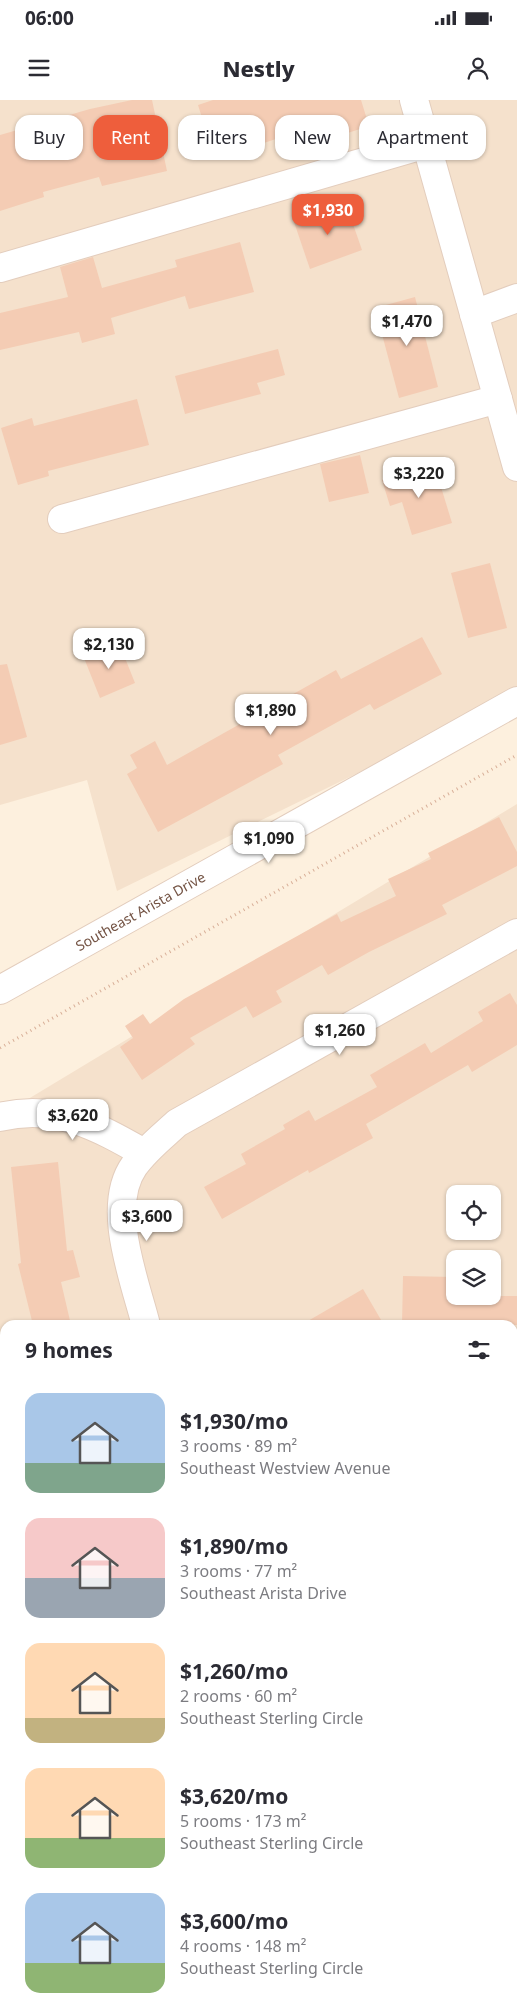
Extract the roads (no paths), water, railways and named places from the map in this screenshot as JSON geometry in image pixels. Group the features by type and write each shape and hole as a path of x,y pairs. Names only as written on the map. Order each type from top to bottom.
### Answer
{"street":[{"path":"414,100 418,115"},
{"path":"0,268 371,160"},
{"path":"431,160 498,399 513,440 517,467"},
{"path":"474,314 517,298"},
{"path":"62,519 498,399"},
{"name":"Southeast Arista Drive","path":"0,990 517,701"},
{"path":"145,1320 124,1241 121,1209 125,1188 133,1167 144,1153 177,1123 517,933"},
{"path":"0,1117 58,1114 98,1127 144,1153"}]}
